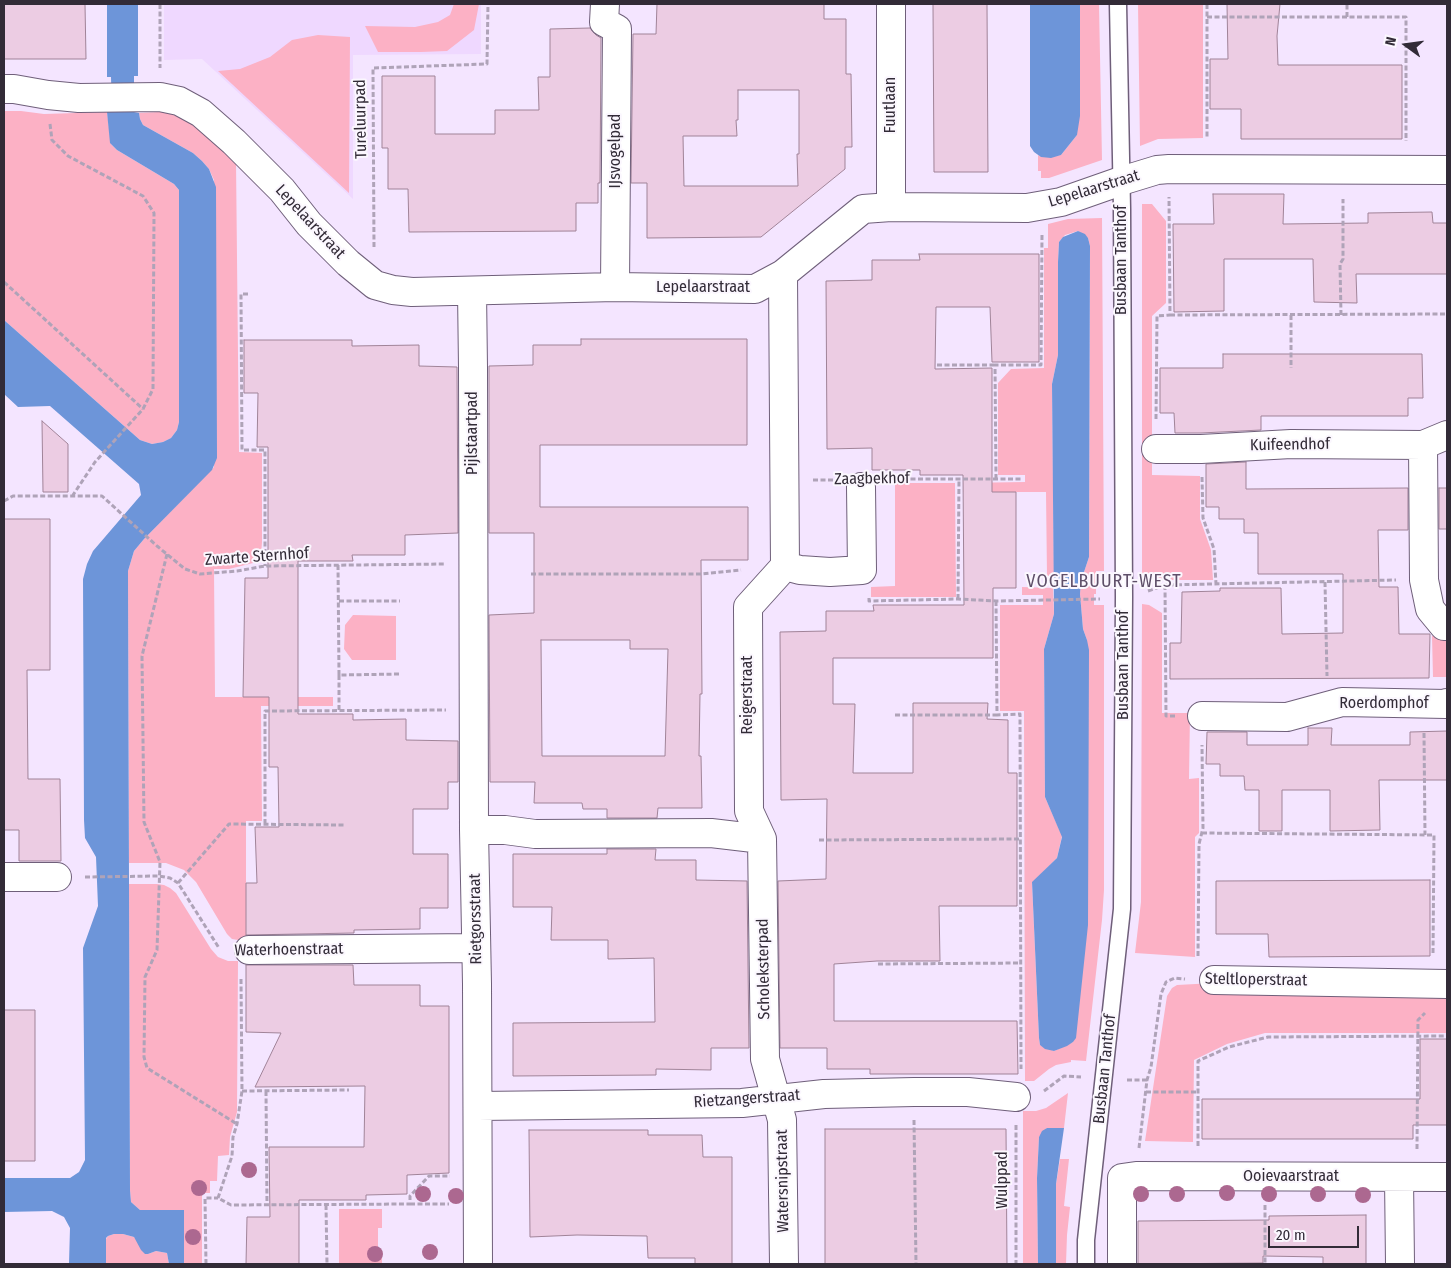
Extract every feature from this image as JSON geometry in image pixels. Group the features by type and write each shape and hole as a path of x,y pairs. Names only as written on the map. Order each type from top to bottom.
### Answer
{"street":[{"name":"Fuutlaan","path":"891,4 891,207"},
{"name":"IJsvogelpad","path":"604,13 617,29 615,287"},
{"name":"Lepelaarstraat","path":"4,89 79,98 179,100 201,112 234,142 282,190 308,224 348,263 375,285 393,290 412,292 615,287 754,290 782,274 863,209 891,207 1027,208 1061,202 1157,170 1169,169 1447,170"},
{"path":"782,274 785,481 780,572 800,570 830,572 862,570"},
{"name":"Pijlstaartpad","path":"472,291 473,569"},
{"name":"Kuifeendhof","path":"1156,449 1435,440 1424,580 1430,609 1446,626"},
{"name":"Zaagbekhof","path":"861,482 862,570"},
{"name":"Rietgorsstraat","path":"473,569 478,1264"},
{"name":"Reigerstraat","path":"762,839 749,811 748,607 780,572"},
{"name":"Roerdomphof","path":"1202,716 1287,717 1342,702 1436,703"},
{"path":"474,830 505,830 535,834 711,833 762,839"},
{"name":"Scholeksterpad","path":"762,839 765,1059 776,1098"},
{"path":"4,877 68,877"},
{"name":"Waterhoenstraat","path":"245,951 476,948"},
{"name":"Steltloperstraat","path":"1206,979 1440,984"},
{"name":"Rietzangerstraat","path":"478,1106 742,1102 824,1094 914,1092 968,1092 1016,1097"},
{"name":"Watersnipstraat","path":"776,1098 782,1120 784,1264"},
{"path":"1122,1264 1129,1177"},
{"name":"Ooievaarstraat","path":"1129,1177 1447,1177"},
{"path":"1400,1264 1408,1177"}],"lane":[{"name":"Busbaan Tanthof","path":"1086,1264 1086,1240 1122,909 1124,597 1118,4"}],"path":[{"path":"135,98 160,4"},
{"name":"Tureluurpad","path":"375,285 373,68 486,64 488,4"},
{"path":"1207,4 1207,170"},
{"path":"1347,4 1347,17"},
{"path":"1207,17 1406,17 1406,170"},
{"path":"48,95 52,140 68,156 143,196 154,213 153,389 143,409 95,462 73,496"},
{"path":"1169,169 1170,315"},
{"path":"1341,315 1340,264 1343,259 1342,170"},
{"path":"937,365 1041,365 1042,205"},
{"path":"4,282 143,409"},
{"path":"248,294 241,294 242,450 265,450 265,566"},
{"path":"1156,449 1157,316 1447,314"},
{"path":"1290,315 1291,368"},
{"path":"995,365 996,479"},
{"path":"1202,449 1203,518 1214,549 1216,584"},
{"path":"958,599 959,478"},
{"name":"Zaagbekhof","path":"785,481 861,482 959,478 1023,479"},
{"name":"Zwarte Sternhof","path":"4,501 13,496 102,496 185,569 200,574 237,571 265,566 338,565 473,569"},
{"path":"167,554 142,656 144,822 160,862 157,950 145,976 144,1057 147,1068 238,1124"},
{"path":"338,565 339,710"},
{"path":"531,574 700,574 756,568 780,572"},
{"path":"862,570 869,582 869,601 1094,599 1124,597 1165,585 1424,580"},
{"path":"1325,582 1327,705"},
{"path":"1165,585 1166,716 1202,716 1204,828 1198,844 1206,979"},
{"path":"339,601 400,601"},
{"path":"895,715 997,715 996,601"},
{"path":"339,674 400,674"},
{"path":"1425,835 1436,703"},
{"path":"266,824 265,710 474,710"},
{"name":"Wulppad","path":"997,715 1020,714 1021,1074 1016,1097 1016,1264"},
{"path":"68,877 160,876 170,878 178,883 229,824 345,825"},
{"path":"1202,833 1434,835 1440,984 1432,1005 1418,1020 1408,1177"},
{"path":"819,840 1021,839"},
{"name":"Waterhoenstraat","path":"178,883 218,947 223,950 245,951"},
{"path":"218,1198 232,1156 233,1137 238,1124 242,1091 245,951"},
{"path":"878,964 1021,963"},
{"name":"Steltloperstraat","path":"1146,1092 1161,994 1166,982 1174,978 1206,979"},
{"path":"1198,1177 1198,1061 1229,1047 1268,1037 1447,1036"},
{"path":"266,1090 267,1205"},
{"path":"242,1091 349,1090"},
{"path":"914,1092 916,1264"},
{"path":"1129,1177 1146,1092 1198,1092"},
{"path":"410,1204 410,1196 429,1176 478,1176"},
{"path":"1264,1176 1265,1264"},
{"path":"206,1264 205,1198 218,1198 232,1205 478,1205"},
{"path":"326,1205 328,1264"}],"shaded area":[{"path":"164,4 481,4 481,54 353,55 353,199 202,59 164,60"},
{"path":"454,4 479,4 474,30 447,51 378,52 365,26 415,27 438,22 450,15"},
{"path":"1079,4 1099,4 1102,160 1049,178 1041,178 1041,171 1038,171 1038,155 1042,157 1061,155 1077,135"},
{"path":"1138,4 1203,4 1203,138 1158,139 1140,146"},
{"path":"318,35 350,37 349,193 218,71 240,69 270,57 292,40"},
{"path":"4,111 44,114 107,112 111,144 117,150 174,184 179,190 179,422 177,430 171,438 163,442 152,444 140,440 4,320"},
{"path":"160,111 185,113 236,161 239,452 262,453 262,542 261,555 253,563 229,569 214,569 215,697 333,697 333,706 261,706 262,821 246,821 246,939 238,940 232,939 227,934 196,882 184,870 166,863 129,863 128,571 134,551 214,467 214,180 209,169 193,153 143,125 139,113"},
{"path":"1142,204 1152,204 1166,221 1166,303 1152,316 1152,475 1200,476 1200,519 1211,550 1213,580 1142,580"},
{"path":"1102,218 1104,571 1096,571 1094,605 1104,605 1104,890 1102,920 1086,1061 1071,1060 1071,1062 1056,1065 1034,1081 1025,1081 1024,711 1000,711 1000,605 1043,605 1043,595 1022,595 1022,587 1053,588 1054,614 1044,649 1045,797 1062,836 1057,858 1032,883 1039,1038 1040,1045 1054,1051 1073,1042 1087,640 1083,629 1080,594 1081,581 1089,557 1090,246 1088,238 1078,231 1065,235 1059,242 1058,355 1052,384 1054,576 1047,576 1046,492 963,492 963,483 1025,482 1025,475 998,475 998,383 1011,369 1044,368 1044,248 1048,248 1048,224 1068,219"},
{"path":"895,483 955,483 956,597 871,597 871,587 895,586"},
{"path":"1142,604 1149,605 1162,613 1162,713 1190,713 1189,779 1199,778 1199,833 1195,837 1195,957 1135,953 1141,902"},
{"path":"353,615 396,616 396,660 352,660 344,649 345,625"},
{"path":"1432,636 1447,636 1447,677 1433,677"},
{"path":"129,884 157,884 170,888 176,893 218,957 228,961 238,961 237,1112 230,1137 229,1155 218,1156 217,1181 210,1181 210,1193 202,1193 202,1264 184,1264 184,1211 140,1210 131,1202"},
{"path":"1214,983 1214,994 1447,994 1447,1033 1265,1033 1227,1044 1194,1060 1193,1142 1145,1141 1167,996 1172,988 1177,985"},
{"path":"1068,1093 1064,1128 1047,1128 1039,1137 1037,1178 1038,1264 1023,1264 1023,1111 1036,1111 1046,1108"},
{"path":"1060,1159 1069,1159 1064,1206 1070,1207 1066,1264 1056,1264 1056,1184"},
{"path":"339,1209 382,1209 382,1228 378,1228 378,1250 382,1251 382,1264 339,1264"},
{"path":"114,1234 134,1237 148,1254 156,1251 167,1253 169,1264 106,1264 106,1239"}],"water":[{"path":"107,4 138,4 138,76 134,76 134,112 139,113 143,125 193,153 202,161 209,169 216,187 217,458 212,470 134,551 128,571 130,1190 131,1202 140,1210 184,1210 184,1264 169,1264 167,1253 156,1251 145,1254 134,1237 114,1234 106,1238 106,1264 69,1264 70,1228 64,1217 52,1211 4,1212 4,1178 70,1178 79,1172 85,1160 83,948 98,906 96,857 85,838 84,820 83,579 93,551 141,495 139,484 50,406 18,407 4,394 4,320 140,440 152,444 163,442 171,438 177,430 179,422 179,190 174,184 117,150 110,143 107,112 112,112 111,77 107,77"},
{"path":"1030,4 1080,4 1080,116 1077,135 1061,155 1051,158 1041,157 1030,146"},
{"path":"1078,231 1085,234 1090,246 1089,557 1081,581 1080,594 1083,629 1089,650 1088,925 1076,1038 1067,1046 1054,1051 1045,1049 1040,1045 1039,1038 1032,882 1057,858 1062,837 1045,797 1044,649 1054,614 1052,384 1058,355 1059,242 1063,237"},
{"path":"1047,1128 1064,1128 1056,1184 1056,1264 1038,1264 1037,1178 1039,1137 1042,1131"}],"building":[{"path":"4,4 85,4 86,59 4,59"},
{"path":"657,4 824,4 824,19 846,19 846,74 851,74 852,147 845,147 845,169 761,237 647,238 647,183 631,183 633,34 656,34","holes":["738,90 799,90 798,186 684,186 683,136 737,136"]},
{"path":"933,4 987,4 988,172 934,172"},
{"path":"1227,4 1280,4 1277,36 1278,65 1402,65 1402,139 1241,139 1241,109 1210,109 1210,59 1228,59"},
{"path":"590,28 601,38 600,183 598,183 598,203 576,203 576,231 409,232 408,189 388,189 388,148 382,148 382,76 435,76 435,134 495,134 495,110 539,110 538,77 550,77 550,29"},
{"path":"1213,194 1284,194 1283,224 1368,223 1368,213 1432,212 1433,223 1447,223 1447,274 1356,274 1357,303 1314,302 1313,259 1224,259 1224,311 1174,312 1173,224 1214,224"},
{"path":"919,254 1039,254 1039,362 992,362 990,307 936,307 935,369 992,368 992,492 1016,492 1016,588 993,588 993,658 833,658 833,704 855,704 853,773 913,773 913,703 988,703 987,719 1008,720 1008,773 1017,773 1017,906 939,906 940,961 877,961 834,964 834,1021 1017,1021 1018,1074 870,1074 870,1069 827,1069 827,1048 780,1048 778,881 826,879 827,799 781,800 780,632 826,631 826,611 874,611 873,605 964,605 963,475 920,475 920,470 872,470 872,448 827,449 826,281 872,280 872,260 920,260"},
{"path":"581,339 747,339 747,445 540,445 540,507 748,507 748,560 701,560 702,694 700,694 699,756 701,756 702,808 658,808 657,818 607,818 607,809 583,809 582,803 534,803 535,782 490,782 489,615 534,613 534,533 489,533 489,366 533,365 533,345 581,345","holes":["541,640 630,640 630,649 668,649 665,756 542,756"]},
{"path":"244,340 352,340 352,346 419,345 419,366 457,367 458,533 405,535 405,555 352,555 353,561 298,561 298,714 353,714 353,720 406,719 406,740 458,741 458,782 448,782 448,809 413,809 413,854 448,854 448,908 420,908 420,929 354,930 354,933 246,935 246,883 257,883 255,827 279,827 278,767 269,767 269,697 243,697 245,578 268,578 268,447 257,447 258,393 244,393"},
{"path":"1223,354 1422,354 1423,398 1408,398 1408,416 1261,416 1261,430 1175,433 1174,413 1160,413 1160,368 1223,368"},
{"path":"42,421 68,444 68,492 43,492"},
{"path":"1246,462 1246,489 1408,488 1408,530 1378,530 1379,587 1398,587 1399,634 1430,634 1429,678 1170,679 1170,643 1181,643 1182,592 1220,591 1220,588 1281,588 1282,634 1343,633 1343,574 1258,574 1258,533 1244,533 1244,519 1219,519 1219,507 1206,507 1206,464"},
{"path":"1439,488 1447,488 1447,529 1439,529"},
{"path":"4,519 50,519 50,670 27,670 28,779 60,779 61,861 19,861 19,830 4,830"},
{"path":"1308,728 1332,728 1331,745 1410,745 1410,732 1447,731 1447,780 1379,780 1380,830 1330,831 1330,790 1282,790 1282,831 1259,831 1259,790 1245,790 1244,776 1220,776 1220,764 1206,764 1207,732 1247,732 1247,745 1308,745"},
{"path":"607,849 656,849 655,860 696,860 696,880 747,881 749,1048 711,1048 711,1070 656,1069 656,1075 513,1076 513,1023 655,1022 654,958 608,959 608,940 551,940 552,907 513,907 513,854 607,854"},
{"path":"1430,880 1430,956 1269,957 1268,934 1216,934 1216,881"},
{"path":"246,965 353,965 354,985 420,985 420,1006 449,1006 449,1173 407,1175 407,1194 366,1195 366,1200 299,1200 299,1264 246,1264 247,1217 270,1217 269,1147 364,1147 365,1086 255,1087 281,1033 246,1032"},
{"path":"4,1010 35,1010 35,1161 4,1161"},
{"path":"1420,1039 1447,1039 1447,1125 1413,1125 1413,1139 1202,1139 1202,1099 1420,1099"},
{"path":"825,1129 1006,1129 1007,1264 825,1264"},
{"path":"529,1130 648,1130 648,1135 702,1135 703,1157 732,1157 732,1264 695,1264 695,1258 648,1258 647,1236 577,1235 530,1237"},
{"path":"1366,1215 1366,1264 1323,1264 1323,1257 1263,1256 1263,1263 1138,1264 1138,1221 1269,1220 1269,1216"}],"district":[{"name":"VOGELBUURT-WEST","path":"1104,582"}]}
